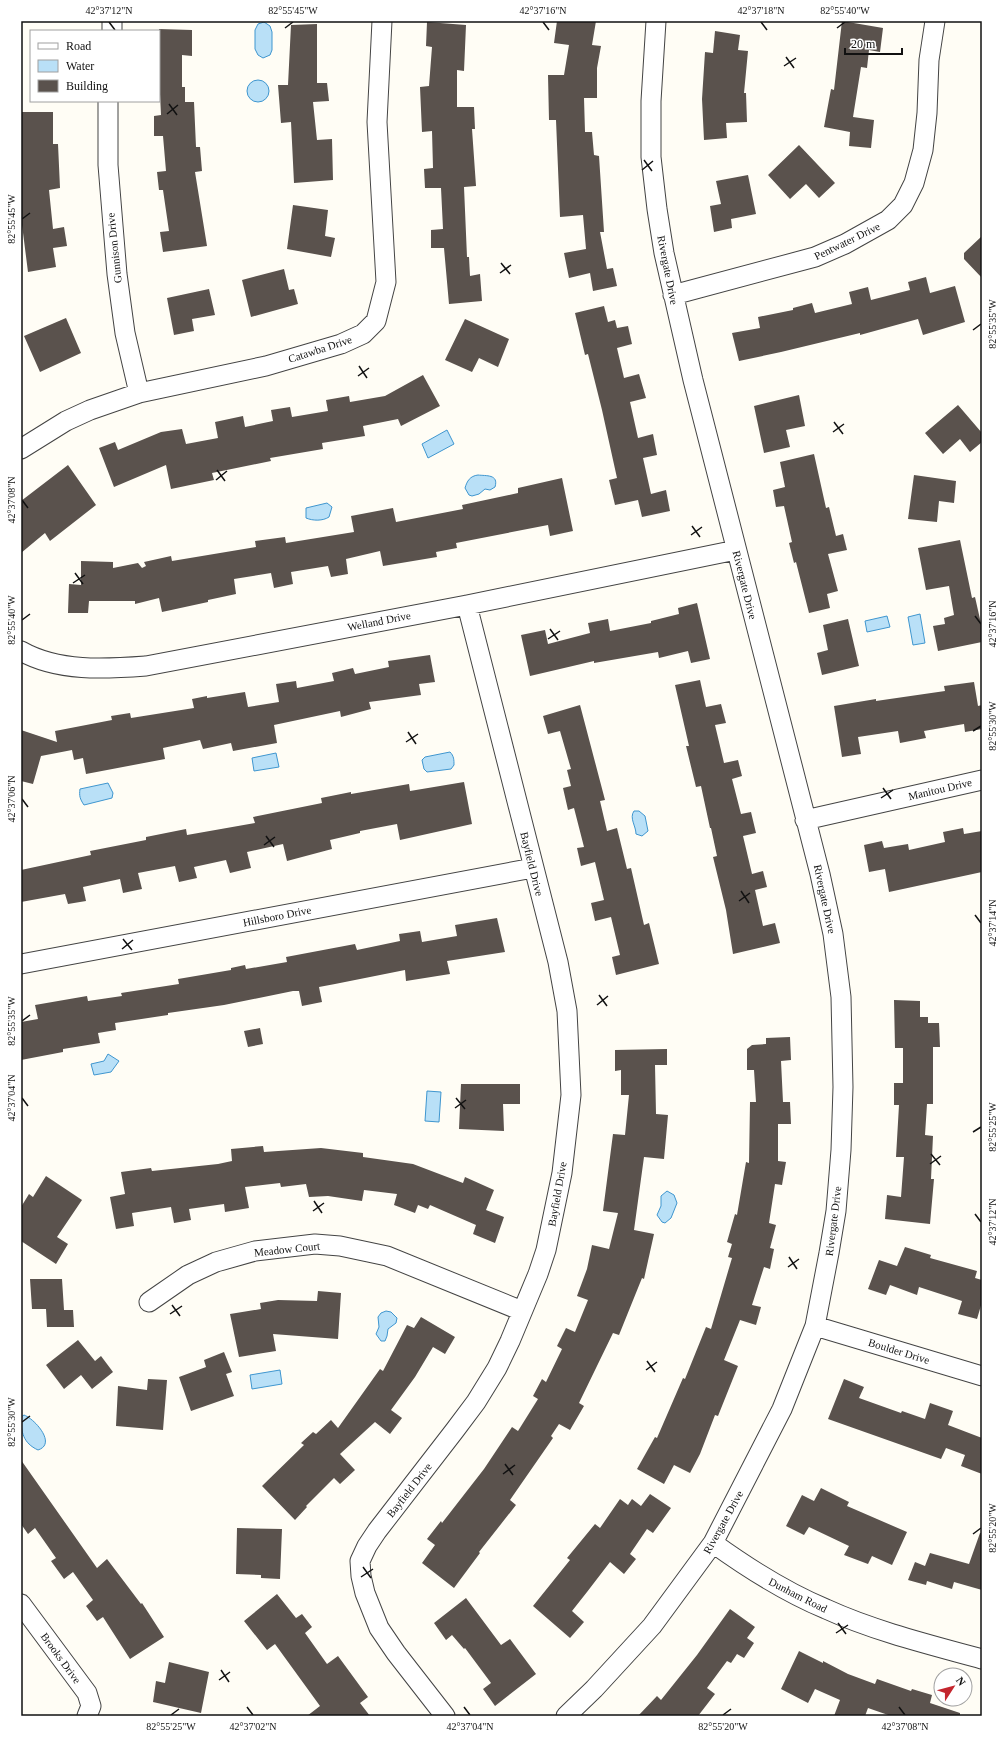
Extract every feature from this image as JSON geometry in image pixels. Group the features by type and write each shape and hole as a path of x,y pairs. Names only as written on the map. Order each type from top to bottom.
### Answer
{"street":[{"name":"Catawba Drive","path":"21,449 66,421 90,410 139,393 293,359 341,344 363,334 376,321 386,282 377,122 382,21"},
{"name":"Rivergate Drive","path":"566,1716 594,1689 652,1626 713,1543 782,1409 815,1326 836,1211 841,1150 843,1087 840,996 833,934 820,874 693,380 673,295 657,209 651,157 651,101 656,21"},
{"name":"Pentwater Drive","path":"673,295 814,257 845,244 888,220 903,205 914,183 923,150 927,113 928,60 935,21"},
{"name":"Gunnison Drive","path":"108,102 108,165 117,274 125,333 139,393"},
{"name":"Welland Drive","path":"21,651 35,659 84,667 113,668 146,666 467,605 736,550"},
{"name":"Bayfield Drive","path":"445,1716 396,1653 379,1628 365,1593 361,1576 360,1561 367,1546 377,1531 476,1402 497,1368 510,1341 538,1274 554,1217 562,1172 571,1095 567,1011 558,962 467,605"},
{"name":"Manitou Drive","path":"805,820 982,780"},
{"name":"Hillsboro Drive","path":"21,964 533,868"},
{"name":"Meadow Court","path":"148,1302 188,1275 216,1262 255,1251 315,1244 340,1246 387,1256 522,1312"},
{"name":"Boulder Drive","path":"815,1326 982,1376"},
{"name":"Dunham Road","path":"713,1543 750,1570 824,1609 851,1620 982,1659"},
{"name":"Brooks Drive","path":"21,1604 87,1693 91,1706 87,1716"}],"water":[{"path":"264,22 270,26 272,32 272,50 270,55 263,58 258,55 255,49 255,30 258,24"},
{"path":"258,80 262,81 268,87 268,95 262,101 258,102 254,101 248,95 247,91 248,87 254,81"},
{"path":"447,430 454,444 428,458 422,444"},
{"path":"478,475 491,476 495,480 495,487 490,490 485,489 479,494 472,496 469,495 465,488 467,483 469,479"},
{"path":"327,503 332,507 329,517 318,520 306,518 306,508"},
{"path":"920,614 925,643 913,645 908,617"},
{"path":"887,616 890,627 867,632 865,621"},
{"path":"450,752 454,761 454,765 451,769 427,772 424,769 422,760 425,757"},
{"path":"276,753 279,767 254,771 252,758"},
{"path":"108,783 113,793 112,798 84,805 80,797 80,789"},
{"path":"634,811 639,811 645,816 648,831 642,836 636,834 632,819"},
{"path":"108,1054 119,1061 111,1072 94,1075 91,1064 104,1061"},
{"path":"427,1091 441,1092 439,1122 425,1121"},
{"path":"667,1191 674,1195 677,1203 671,1218 665,1223 662,1222 657,1215 661,1206 661,1196"},
{"path":"386,1311 391,1312 397,1318 396,1323 388,1329 385,1341 381,1341 376,1334 379,1327 378,1317 381,1313"},
{"path":"280,1370 282,1384 252,1389 250,1375"},
{"path":"24,1415 34,1421 45,1437 43,1447 38,1450 29,1444 22,1432 21,1417"}],"building":[{"path":"557,21 596,21 592,45 601,46 597,68 597,98 584,98 585,132 592,132 594,155 599,156 604,232 600,232 607,269 613,268 617,286 593,291 590,273 569,278 564,253 586,249 583,215 560,217 556,120 549,120 548,75 564,75 569,45 554,43"},
{"path":"842,21 883,28 880,52 869,50 867,68 861,67 853,117 874,120 871,148 849,146 850,132 824,127 831,89 834,90"},
{"path":"427,22 466,25 464,71 457,70 457,107 474,107 475,129 472,129 476,186 464,187 467,257 469,257 470,276 480,274 482,301 449,304 444,248 431,248 431,230 443,229 441,188 425,188 424,169 433,168 432,131 422,132 420,87 429,86 432,47 426,46"},
{"path":"317,24 317,83 327,83 329,101 313,102 317,140 332,139 333,180 294,183 291,122 281,123 278,85 288,85 291,25"},
{"path":"159,30 192,30 192,56 182,55 182,87 185,87 185,102 194,102 196,147 200,147 202,171 195,172 207,246 163,252 160,232 169,231 163,190 159,190 157,172 166,171 163,136 154,136 154,116 161,115"},
{"path":"715,31 740,35 738,50 748,51 744,93 746,93 747,122 726,123 727,138 704,140 702,99 705,52 713,53"},
{"path":"22,112 53,112 53,144 58,144 60,188 49,190 53,229 64,227 67,246 53,248 56,267 28,272 21,217"},
{"path":"799,145 835,183 819,198 806,184 790,199 768,175"},
{"path":"748,175 756,214 731,219 732,228 714,232 710,206 721,204 716,181"},
{"path":"293,205 328,210 325,236 335,238 331,257 287,249"},
{"path":"982,236 982,278 964,259 964,253"},
{"path":"284,269 289,290 294,289 298,304 251,317 242,280"},
{"path":"926,277 930,293 955,286 965,322 923,335 918,319 860,335 860,333 739,361 732,333 760,328 758,317 793,310 793,308 812,303 815,313 852,304 849,292 868,287 871,300 910,290 908,282"},
{"path":"209,289 215,315 192,319 194,331 174,335 167,298"},
{"path":"604,306 608,322 615,320 617,328 628,326 632,344 617,348 624,378 639,374 646,398 630,402 638,438 653,434 657,455 643,458 651,494 666,490 670,511 642,517 638,500 615,505 609,480 617,478 588,354 585,355 575,313"},
{"path":"66,318 81,353 40,372 24,336"},
{"path":"465,319 509,339 498,367 479,358 472,372 445,360"},
{"path":"423,375 440,406 401,426 398,419 363,426 365,436 322,443 323,449 270,458 271,461 212,473 214,480 171,489 166,465 114,487 99,448 115,442 118,450 161,432 182,429 186,444 218,438 215,422 243,416 245,427 273,421 271,410 290,407 292,417 328,411 326,400 349,396 350,402 385,396"},
{"path":"799,395 805,426 786,430 790,447 764,453 754,406"},
{"path":"958,405 982,433 982,442 970,452 960,439 943,454 925,433"},
{"path":"814,454 826,508 829,507 836,536 843,534 847,550 828,554 838,591 827,594 830,608 809,613 796,562 794,563 789,543 792,542 784,506 776,507 773,490 785,487 780,462"},
{"path":"68,465 96,505 50,541 45,533 21,553 21,501"},
{"path":"914,475 956,481 954,503 939,501 937,522 908,519"},
{"path":"562,478 573,531 550,536 548,525 456,543 457,548 436,552 437,557 383,566 380,551 346,559 348,574 331,577 328,566 291,572 293,584 274,588 271,573 234,579 236,594 162,612 159,598 135,604 135,601 89,601 88,613 68,613 69,584 81,585 81,561 113,562 113,568 138,563 142,568 146,566 144,562 171,556 172,561 256,547 255,541 285,537 286,543 354,532 351,516 393,508 396,522 463,509 462,505 518,493 518,488"},
{"path":"960,540 972,598 975,597 982,628 982,642 938,651 933,626 945,624 944,618 954,615 949,586 926,590 918,548"},
{"path":"697,603 710,659 691,663 688,651 659,658 658,652 594,663 594,661 530,676 521,635 545,630 548,644 590,633 588,623 608,619 610,631 651,623 651,621 679,614 678,608"},
{"path":"848,619 859,666 822,675 817,653 828,650 823,625"},
{"path":"430,655 435,682 419,684 421,695 369,702 371,709 341,717 340,711 274,725 277,743 233,751 231,743 203,749 200,740 163,748 165,759 86,774 83,758 74,760 72,750 41,756 33,784 21,781 21,730 57,742 55,731 112,720 111,716 130,713 131,718 194,708 192,699 207,696 207,698 245,692 248,707 279,702 276,684 296,681 297,688 334,681 332,673 353,668 355,674 389,667 388,661"},
{"path":"700,680 706,707 721,704 726,723 715,725 724,763 738,760 742,776 732,779 741,814 751,812 756,833 743,836 752,874 763,871 767,887 755,890 763,926 775,923 780,943 733,954 726,910 713,857 717,856 711,828 701,786 696,787 686,746 689,746 675,685"},
{"path":"974,682 978,706 982,705 982,729 965,732 964,724 924,731 926,738 900,743 898,731 858,737 861,754 842,757 834,706 876,699 876,701 945,691 944,686"},
{"path":"580,705 605,800 600,801 607,831 617,828 627,869 631,868 644,925 649,923 659,964 616,975 612,957 620,955 611,917 595,921 591,903 604,900 595,862 581,866 577,848 584,847 574,808 568,810 563,788 571,786 567,770 571,769 560,731 548,734 543,716"},
{"path":"464,782 472,824 400,840 397,824 360,831 360,833 330,840 332,849 287,861 283,844 247,852 251,868 230,873 226,860 194,867 197,878 179,882 175,866 138,873 142,889 123,893 120,879 83,887 86,901 68,904 65,894 21,902 21,870 91,855 90,851 146,840 146,837 186,829 187,835 255,823 253,817 322,803 321,798 351,792 351,794 409,784 410,791"},
{"path":"963,828 964,834 982,831 982,872 889,892 885,869 869,872 864,845 882,841 884,848 908,844 909,850 945,842 943,832"},
{"path":"497,918 505,952 447,961 450,974 406,981 405,970 319,987 322,1002 302,1006 299,991 293,991 224,1005 168,1013 168,1015 115,1023 116,1030 98,1033 100,1043 63,1049 63,1052 21,1060 21,1022 38,1019 35,1005 87,996 88,1001 122,996 121,993 179,984 178,979 231,970 231,968 245,965 246,969 287,962 286,957 355,944 357,950 400,941 399,934 420,931 422,942 457,936 455,925"},
{"path":"894,1000 920,1001 920,1017 928,1017 928,1023 939,1023 940,1047 933,1047 933,1104 927,1104 925,1135 933,1136 931,1179 934,1179 930,1224 885,1219 887,1195 901,1197 904,1157 896,1157 899,1105 894,1105 894,1083 903,1083 903,1048 895,1048"},
{"path":"260,1028 263,1044 248,1047 244,1031"},
{"path":"790,1037 791,1060 781,1061 783,1102 790,1102 791,1124 778,1124 778,1161 786,1162 782,1185 775,1184 769,1223 776,1225 770,1248 774,1249 770,1269 764,1267 752,1305 761,1307 756,1325 740,1320 724,1360 738,1366 718,1416 715,1415 700,1454 690,1473 674,1465 664,1484 637,1469 655,1437 657,1438 683,1378 685,1379 706,1327 711,1329 732,1258 728,1257 732,1244 727,1242 735,1214 737,1215 746,1162 749,1163 750,1102 756,1102 754,1070 747,1070 747,1049 752,1045 766,1044 766,1038"},
{"path":"667,1049 667,1065 655,1065 656,1114 668,1115 664,1159 644,1157 634,1230 654,1234 644,1279 642,1278 619,1335 613,1333 579,1403 584,1406 570,1430 559,1424 551,1436 553,1438 510,1500 516,1505 479,1552 480,1553 454,1588 422,1563 435,1545 427,1539 441,1521 442,1523 484,1469 512,1427 518,1431 538,1399 533,1396 542,1379 546,1382 562,1349 557,1346 566,1328 575,1332 588,1300 577,1296 587,1269 592,1245 609,1249 618,1213 603,1211 613,1134 625,1135 629,1095 621,1095 621,1070 615,1071 615,1050"},
{"path":"461,1084 520,1084 520,1104 503,1104 504,1131 459,1129"},
{"path":"263,1146 264,1152 321,1148 363,1153 363,1157 413,1164 463,1183 465,1177 494,1190 486,1210 504,1217 495,1243 473,1234 476,1225 430,1205 428,1209 418,1205 415,1213 394,1205 397,1194 364,1190 362,1201 328,1196 309,1197 306,1184 281,1187 280,1183 245,1187 249,1208 225,1212 224,1204 189,1209 191,1220 174,1223 171,1207 132,1213 134,1226 116,1229 110,1197 125,1194 121,1172 151,1168 152,1171 218,1164 232,1161 231,1149"},
{"path":"46,1176 82,1200 57,1237 68,1244 56,1264 21,1241 21,1207 29,1194 33,1197"},
{"path":"905,1247 931,1255 930,1258 977,1271 975,1278 982,1280 982,1302 977,1319 958,1314 962,1301 919,1287 917,1295 890,1285 886,1295 868,1289 879,1260 897,1266"},
{"path":"30,1279 62,1279 64,1310 73,1310 74,1327 47,1327 46,1309 32,1309"},
{"path":"318,1291 341,1293 338,1339 273,1334 276,1351 239,1357 230,1314 261,1309 260,1303 278,1300 317,1301"},
{"path":"421,1317 455,1337 445,1354 433,1347 415,1377 391,1410 402,1418 390,1434 375,1422 340,1454 355,1470 340,1484 334,1478 306,1506 307,1507 295,1520 262,1486 304,1445 301,1443 313,1432 316,1434 331,1420 338,1428 380,1369 383,1371 407,1325 414,1328"},
{"path":"78,1340 95,1361 101,1356 113,1372 92,1389 81,1375 64,1389 46,1365"},
{"path":"224,1352 232,1372 226,1374 234,1396 191,1411 179,1377 206,1367 204,1360"},
{"path":"148,1379 167,1380 163,1430 116,1426 118,1386 147,1390"},
{"path":"844,1379 864,1387 859,1398 901,1413 902,1411 925,1419 930,1403 953,1411 948,1425 982,1438 982,1474 961,1466 965,1455 946,1448 941,1459 828,1419"},
{"path":"21,1460 97,1568 107,1559 141,1604 142,1603 164,1637 130,1659 103,1617 97,1621 86,1606 93,1600 73,1572 64,1579 51,1561 56,1558 35,1528 28,1534 21,1524"},
{"path":"821,1488 849,1502 847,1506 907,1532 892,1565 872,1556 868,1564 844,1555 849,1546 809,1527 804,1535 786,1526 802,1495 814,1501"},
{"path":"650,1494 671,1508 653,1533 647,1529 630,1554 636,1559 624,1574 610,1562 572,1611 584,1622 570,1638 533,1606 570,1560 567,1558 595,1524 600,1528 620,1499 628,1505 632,1499 641,1506"},
{"path":"237,1528 282,1529 280,1579 261,1578 261,1575 236,1574"},
{"path":"980,1533 982,1533 982,1590 954,1582 952,1589 927,1581 926,1585 908,1580 915,1562 925,1566 930,1553 969,1564"},
{"path":"277,1594 296,1618 302,1614 312,1627 305,1633 327,1664 338,1656 368,1697 360,1703 370,1716 307,1716 320,1706 275,1644 267,1650 244,1621"},
{"path":"466,1598 501,1645 510,1639 536,1674 495,1706 483,1689 491,1683 465,1648 464,1649 452,1635 446,1640 434,1623"},
{"path":"730,1609 755,1627 747,1638 754,1643 744,1658 737,1654 731,1663 727,1661 707,1688 715,1694 698,1716 638,1716 657,1696 661,1700 697,1655"},
{"path":"799,1651 848,1674 875,1684 877,1679 911,1691 912,1689 932,1695 930,1703 933,1704 933,1707 942,1707 960,1713 960,1716 891,1716 868,1708 865,1716 834,1716 840,1700 815,1689 808,1703 781,1689"},
{"path":"169,1662 209,1672 201,1713 153,1702 156,1681 165,1683"}]}
